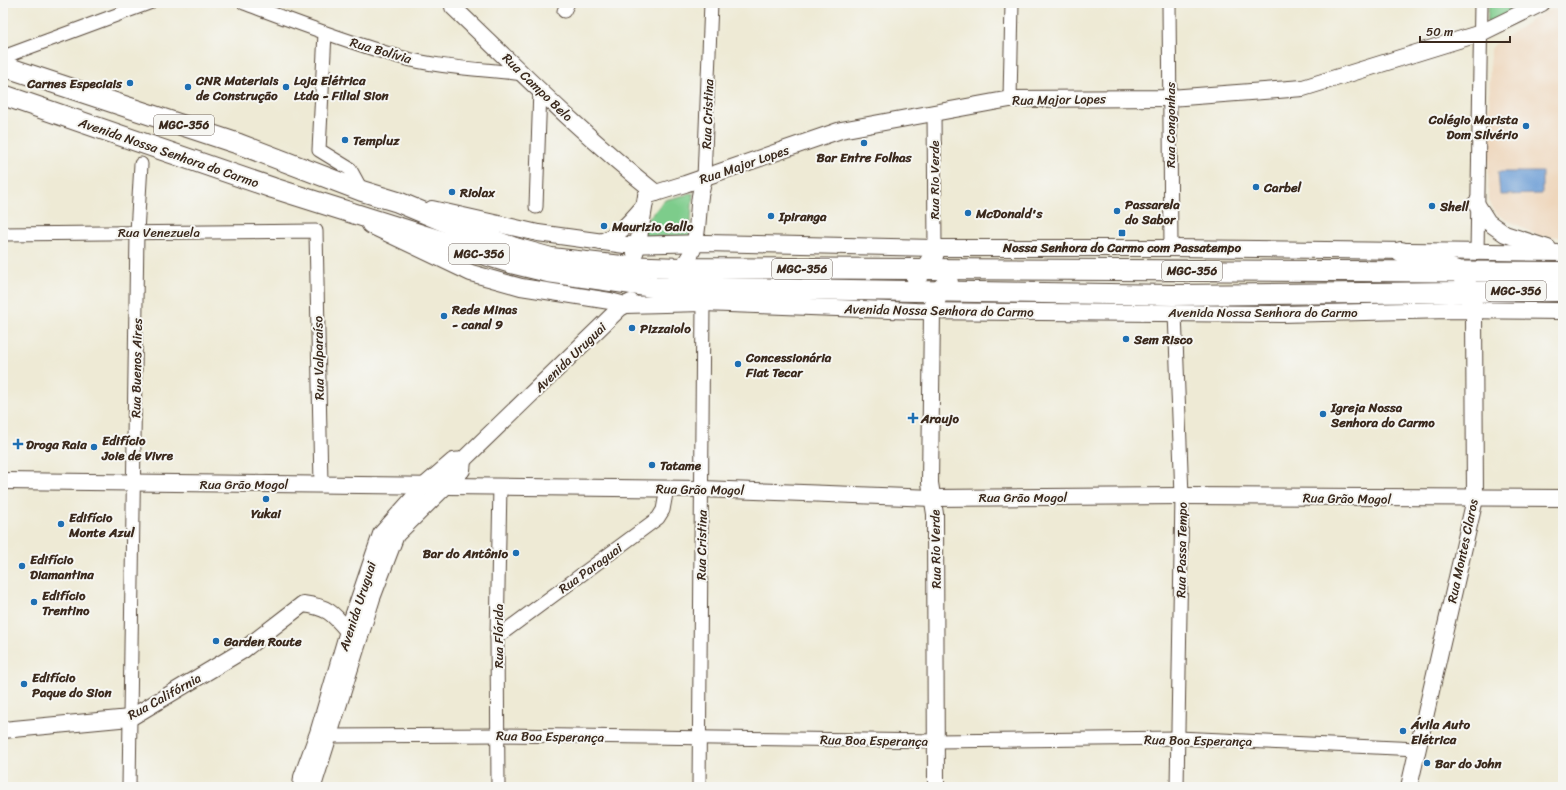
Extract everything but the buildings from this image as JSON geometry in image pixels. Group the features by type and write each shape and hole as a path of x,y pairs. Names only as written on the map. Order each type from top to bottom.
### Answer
{"main road":[{"name":"Avenida Nossa Senhora do Carmo","path":"3,66 231,141 362,191 398,202 470,232 515,248 551,258 629,274 652,287 1173,295 1563,291"},
{"name":"Avenida Nossa Senhora do Carmo","path":"3,95 272,188 510,263 548,272 629,274 681,268 924,271 958,269 1016,271 1563,272"},
{"path":"842,290 866,283 907,280 915,277 924,271 933,256 935,248"},
{"path":"1401,252 1460,272 1465,280 1476,291 1474,311"},
{"path":"932,311 938,292 945,285 959,279 990,279 1016,271"}],"street":[{"path":"3,57 149,3"},
{"name":"Rua Bolívia","path":"244,3 325,33 401,57 450,66 524,74"},
{"name":"Rua Cristina","path":"681,268 695,243 699,224 700,196 704,178 711,3"},
{"path":"1010,98 1012,3"},
{"name":"Rua Congonhas","path":"1169,3 1171,248"},
{"path":"1477,253 1476,203 1481,3"},
{"name":"Rua Major Lopes","path":"648,198 841,130 1010,98 1170,98 1303,88 1480,34 1542,3"},
{"name":"Rua Campo Belo","path":"453,4 524,74 627,171 648,198"},
{"path":"325,33 319,150 350,170 362,191"},
{"path":"536,206 540,89"},
{"name":"Rua Rio Verde","path":"934,112 935,248"},
{"name":"Rua Buenos Aires","path":"128,787 135,483 137,232 141,164"},
{"path":"686,184 695,188 700,196"},
{"path":"601,242 615,236 627,226 648,198"},
{"path":"626,305 629,274 638,244 648,198"},
{"name":"Avenida Nossa Senhora do Carmo","path":"398,202 538,233 625,245 695,243 935,248 1171,248 1563,253"},
{"path":"1476,203 1488,222 1505,234 1563,253"},
{"name":"Avenida Nossa Senhora do Carmo","path":"335,207 378,230 472,273 521,287 626,305 703,303 932,311 1281,314 1563,311"},
{"name":"Rua Venezuela","path":"3,234 316,231"},
{"name":"Rua Valparaíso","path":"316,231 321,485"},
{"name":"Avenida Uruguai","path":"311,787 314,783 372,598 396,535 446,487 462,465 620,308 681,268"},
{"path":"598,299 605,307 605,313 598,330"},
{"name":"Rua Cristina","path":"699,787 703,303"},
{"name":"Rua Rio Verde","path":"932,311 930,483 935,514 936,787"},
{"name":"Rua Montes Claros","path":"1409,787 1475,499 1474,311"},
{"name":"Rua Passa Tempo","path":"1175,313 1182,496 1176,787"},
{"name":"Avenida Uruguai","path":"301,787 302,777 318,733 348,630 381,534 424,486 453,461 462,465"},
{"name":"Rua Grão Mogol","path":"462,465 468,478 484,486"},
{"name":"Rua Grão Mogol","path":"3,481 446,487 500,486 667,488 933,498 1182,496 1475,499 1563,498"},
{"name":"Rua Flórida","path":"498,787 499,735 497,636 500,486"},
{"name":"Rua Paraguai","path":"497,636 658,518 663,510 667,488"},
{"path":"348,630 333,614 355,608 372,598"},
{"name":"Rua Califórnia","path":"3,730 130,718 242,651 303,604 319,606 333,614"},
{"name":"Rua Boa Esperança","path":"329,736 499,735 937,741 1178,738 1418,749"}],"shaded area":[{"name":"Colégio Marista Dom Silvério","path":"1547,10 1563,10 1563,237 1538,236 1498,215 1488,201 1490,50 1495,44"}],"green space":[{"path":"1489,3 1531,3 1487,24"},
{"path":"693,193 690,236 642,237 646,221 665,200"}],"water":[{"path":"1498,172 1542,172 1542,194 1500,195"}],"place":[{"name":"Carnes Especiais","path":"130,83"},
{"name":"CNR Materiais de Construção","path":"188,87"},
{"name":"Loja Elétrica Ltda - Filial Sion","path":"286,87"},
{"name":"Colégio Marista Dom Silvério","path":"1526,126"},
{"name":"Templuz","path":"345,140"},
{"name":"Bar Entre Folhas","path":"864,143"},
{"name":"Carbel","path":"1256,187"},
{"name":"Riolax","path":"452,192"},
{"name":"Shell","path":"1432,206"},
{"name":"Passarela do Sabor","path":"1117,211"},
{"name":"McDonald's","path":"968,213"},
{"name":"Ipiranga","path":"771,216"},
{"name":"Maurizio Gallo","path":"604,226"},
{"name":"Nossa Senhora do Carmo com Passatempo","path":"1122,233"},
{"name":"Rede Minas - canal 9","path":"444,316"},
{"name":"Pizzaiolo","path":"632,328"},
{"name":"Sem Risco","path":"1126,339"},
{"name":"Concessionária Fiat Tecar","path":"738,364"},
{"name":"Igreja Nossa Senhora do Carmo","path":"1323,414"},
{"name":"Araujo","path":"913,418"},
{"name":"Droga Raia","path":"18,444"},
{"name":"Edifício Joie de Vivre","path":"94,447"},
{"name":"Tatame","path":"652,465"},
{"name":"Yukai","path":"266,499"},
{"name":"Edifício Monte Azul","path":"61,524"},
{"name":"Bar do Antônio","path":"516,553"},
{"name":"Edifício Diamantina","path":"22,566"},
{"name":"Edifício Trentino","path":"34,602"},
{"name":"Garden Route","path":"216,641"},
{"name":"Edifício Paque do Sion","path":"24,684"},
{"name":"Ávila Auto Elétrica","path":"1403,731"},
{"name":"Bar do John","path":"1427,763"}]}
